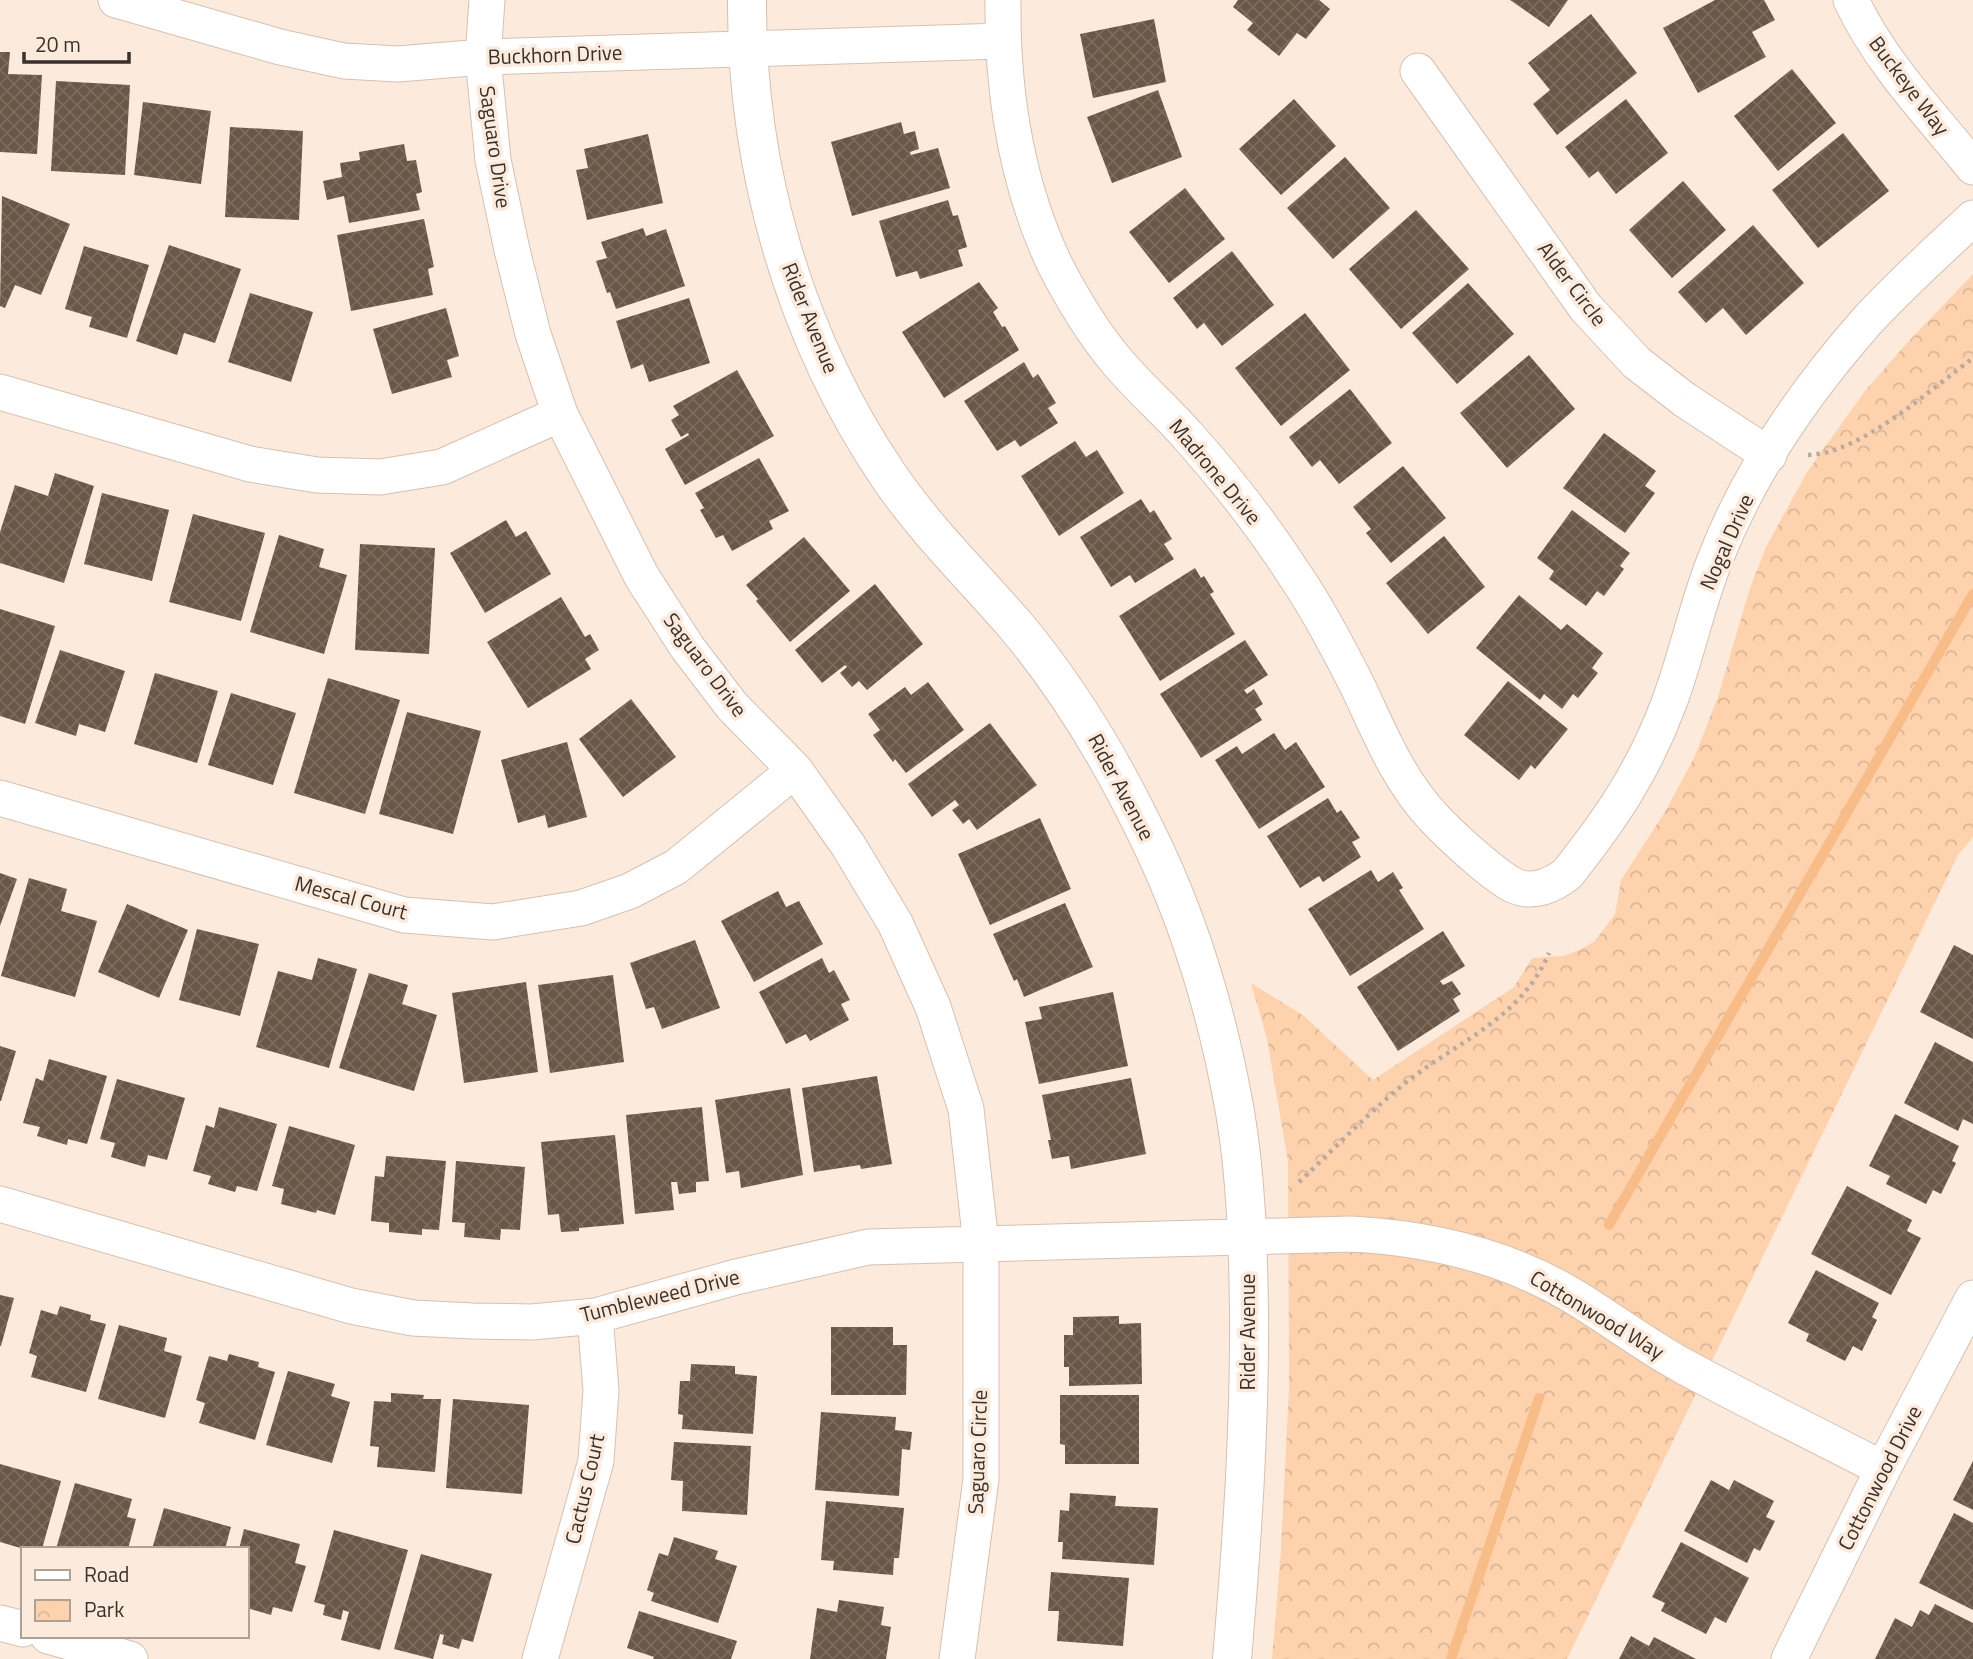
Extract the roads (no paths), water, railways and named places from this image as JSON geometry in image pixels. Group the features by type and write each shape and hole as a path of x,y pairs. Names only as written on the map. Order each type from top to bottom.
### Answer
{"street":[{"name":"Buckhorn Drive","path":"116,0 268,44 344,61 398,64 484,57 1002,41"},
{"name":"Saguaro Drive","path":"487,0 484,57 492,160 533,334 559,414 642,577 687,647 732,706 795,770 848,845 895,923 933,1007 966,1109 981,1244"},
{"name":"Rider Avenue","path":"747,0 751,106 776,231 799,302 853,418 889,476 920,517 1017,627 1056,677 1118,777 1169,883 1194,950 1224,1060 1236,1116 1248,1236 1249,1348 1245,1494 1232,1659"},
{"name":"Madrone Drive","path":"1003,0 1002,41 1010,121 1026,192 1039,229 1075,303 1115,360 1186,433 1227,481 1289,567 1336,645 1397,768 1414,795 1461,845 1516,886 1532,889"},
{"name":"Buckeye Way","path":"1851,0 1863,25 1903,82 1973,167"},
{"name":"Alder Circle","path":"1418,71 1586,308 1637,363 1685,400 1769,455"},
{"name":"Nogal Drive","path":"1532,889 1557,882 1567,874 1624,798 1643,765 1670,701 1716,556 1769,455 1801,406 1867,321 1973,218"},
{"path":"0,392 250,464 317,475 380,477 442,467 559,414"},
{"name":"Mescal Court","path":"0,798 404,915 492,922 580,908 630,891 676,867 795,770"},
{"name":"Tumbleweed Drive","path":"0,1204 351,1306 413,1318 533,1322 595,1316 736,1277 868,1247 1248,1236"},
{"name":"Cottonwood Way","path":"1248,1236 1390,1236 1434,1242 1517,1269 1572,1295 1683,1366 1883,1468"},
{"name":"Saguaro Circle","path":"957,1659 981,1479 981,1244"},
{"name":"Cottonwood Drive","path":"1789,1659 1883,1468 1973,1298"},
{"name":"Cactus Court","path":"540,1659 596,1461 601,1390 595,1316"},
{"path":"0,1623 21,1628"},
{"path":"55,1638 130,1659"}],"waterway":[{"path":"1609,1225 1973,594"},
{"path":"1451,1659 1539,1398"}]}
